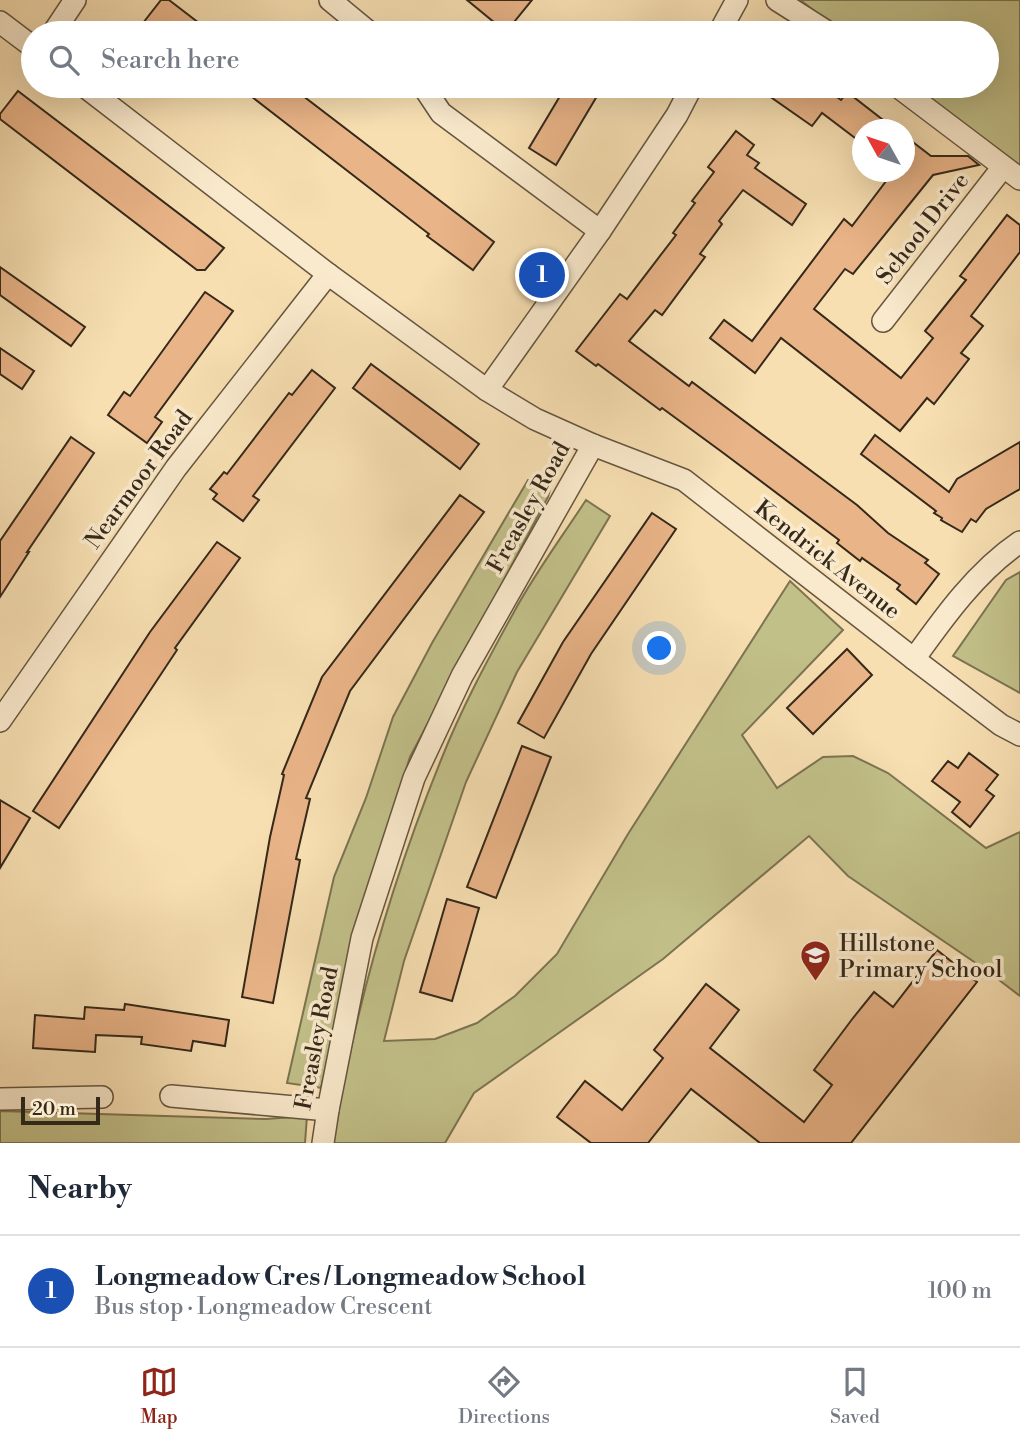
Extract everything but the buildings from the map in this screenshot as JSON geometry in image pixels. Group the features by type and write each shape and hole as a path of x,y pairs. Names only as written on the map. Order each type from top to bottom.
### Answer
{"street":[{"path":"61,21 75,0"},
{"path":"330,0 355,21"},
{"path":"726,21 737,0"},
{"path":"777,0 810,21"},
{"path":"0,22 21,38"},
{"name":"Freasley Road","path":"100,98 328,274 487,390 535,419 593,445 461,676 414,778 362,938 323,1143"},
{"path":"431,98 441,113 600,230"},
{"path":"487,390 600,230 686,98"},
{"path":"913,98 1012,173"},
{"name":"School Drive","path":"883,321 1012,173"},
{"name":"Nearmoor Road","path":"0,721 176,468 328,274"},
{"name":"Kendrick Avenue","path":"593,445 684,480 914,659 1001,724 1020,735"},
{"path":"914,659 944,617 1003,554 1020,542"},
{"path":"171,1096 328,1110"},
{"path":"0,1099 102,1097"}],"shaded area":[{"path":"800,0 1020,0 1020,166 929,98 999,98 999,21 828,21"},
{"path":"528,480 552,482 548,497 410,757 372,877 321,1088 287,1083 334,877 366,798 393,717 432,643"},
{"path":"586,500 610,516 517,672 466,782 404,961 384,1041 435,1039 477,1023 515,996 557,954 628,834 790,581 843,630 742,735 777,788 823,757 853,756 888,773 986,848 1020,832 1020,996 848,876 809,836 663,959 474,1093 445,1143 333,1143 352,1045 376,948 406,853 441,760 466,703 514,612"},
{"path":"1020,572 1020,693 953,656 1006,580"},
{"path":"0,1111 266,1119 307,1116 305,1143 0,1143"}],"place":[{"name":"Longmeadow Cres / Longmeadow School","path":"542,275"},
{"name":"Hillstone Primary School","path":"816,983"}]}
